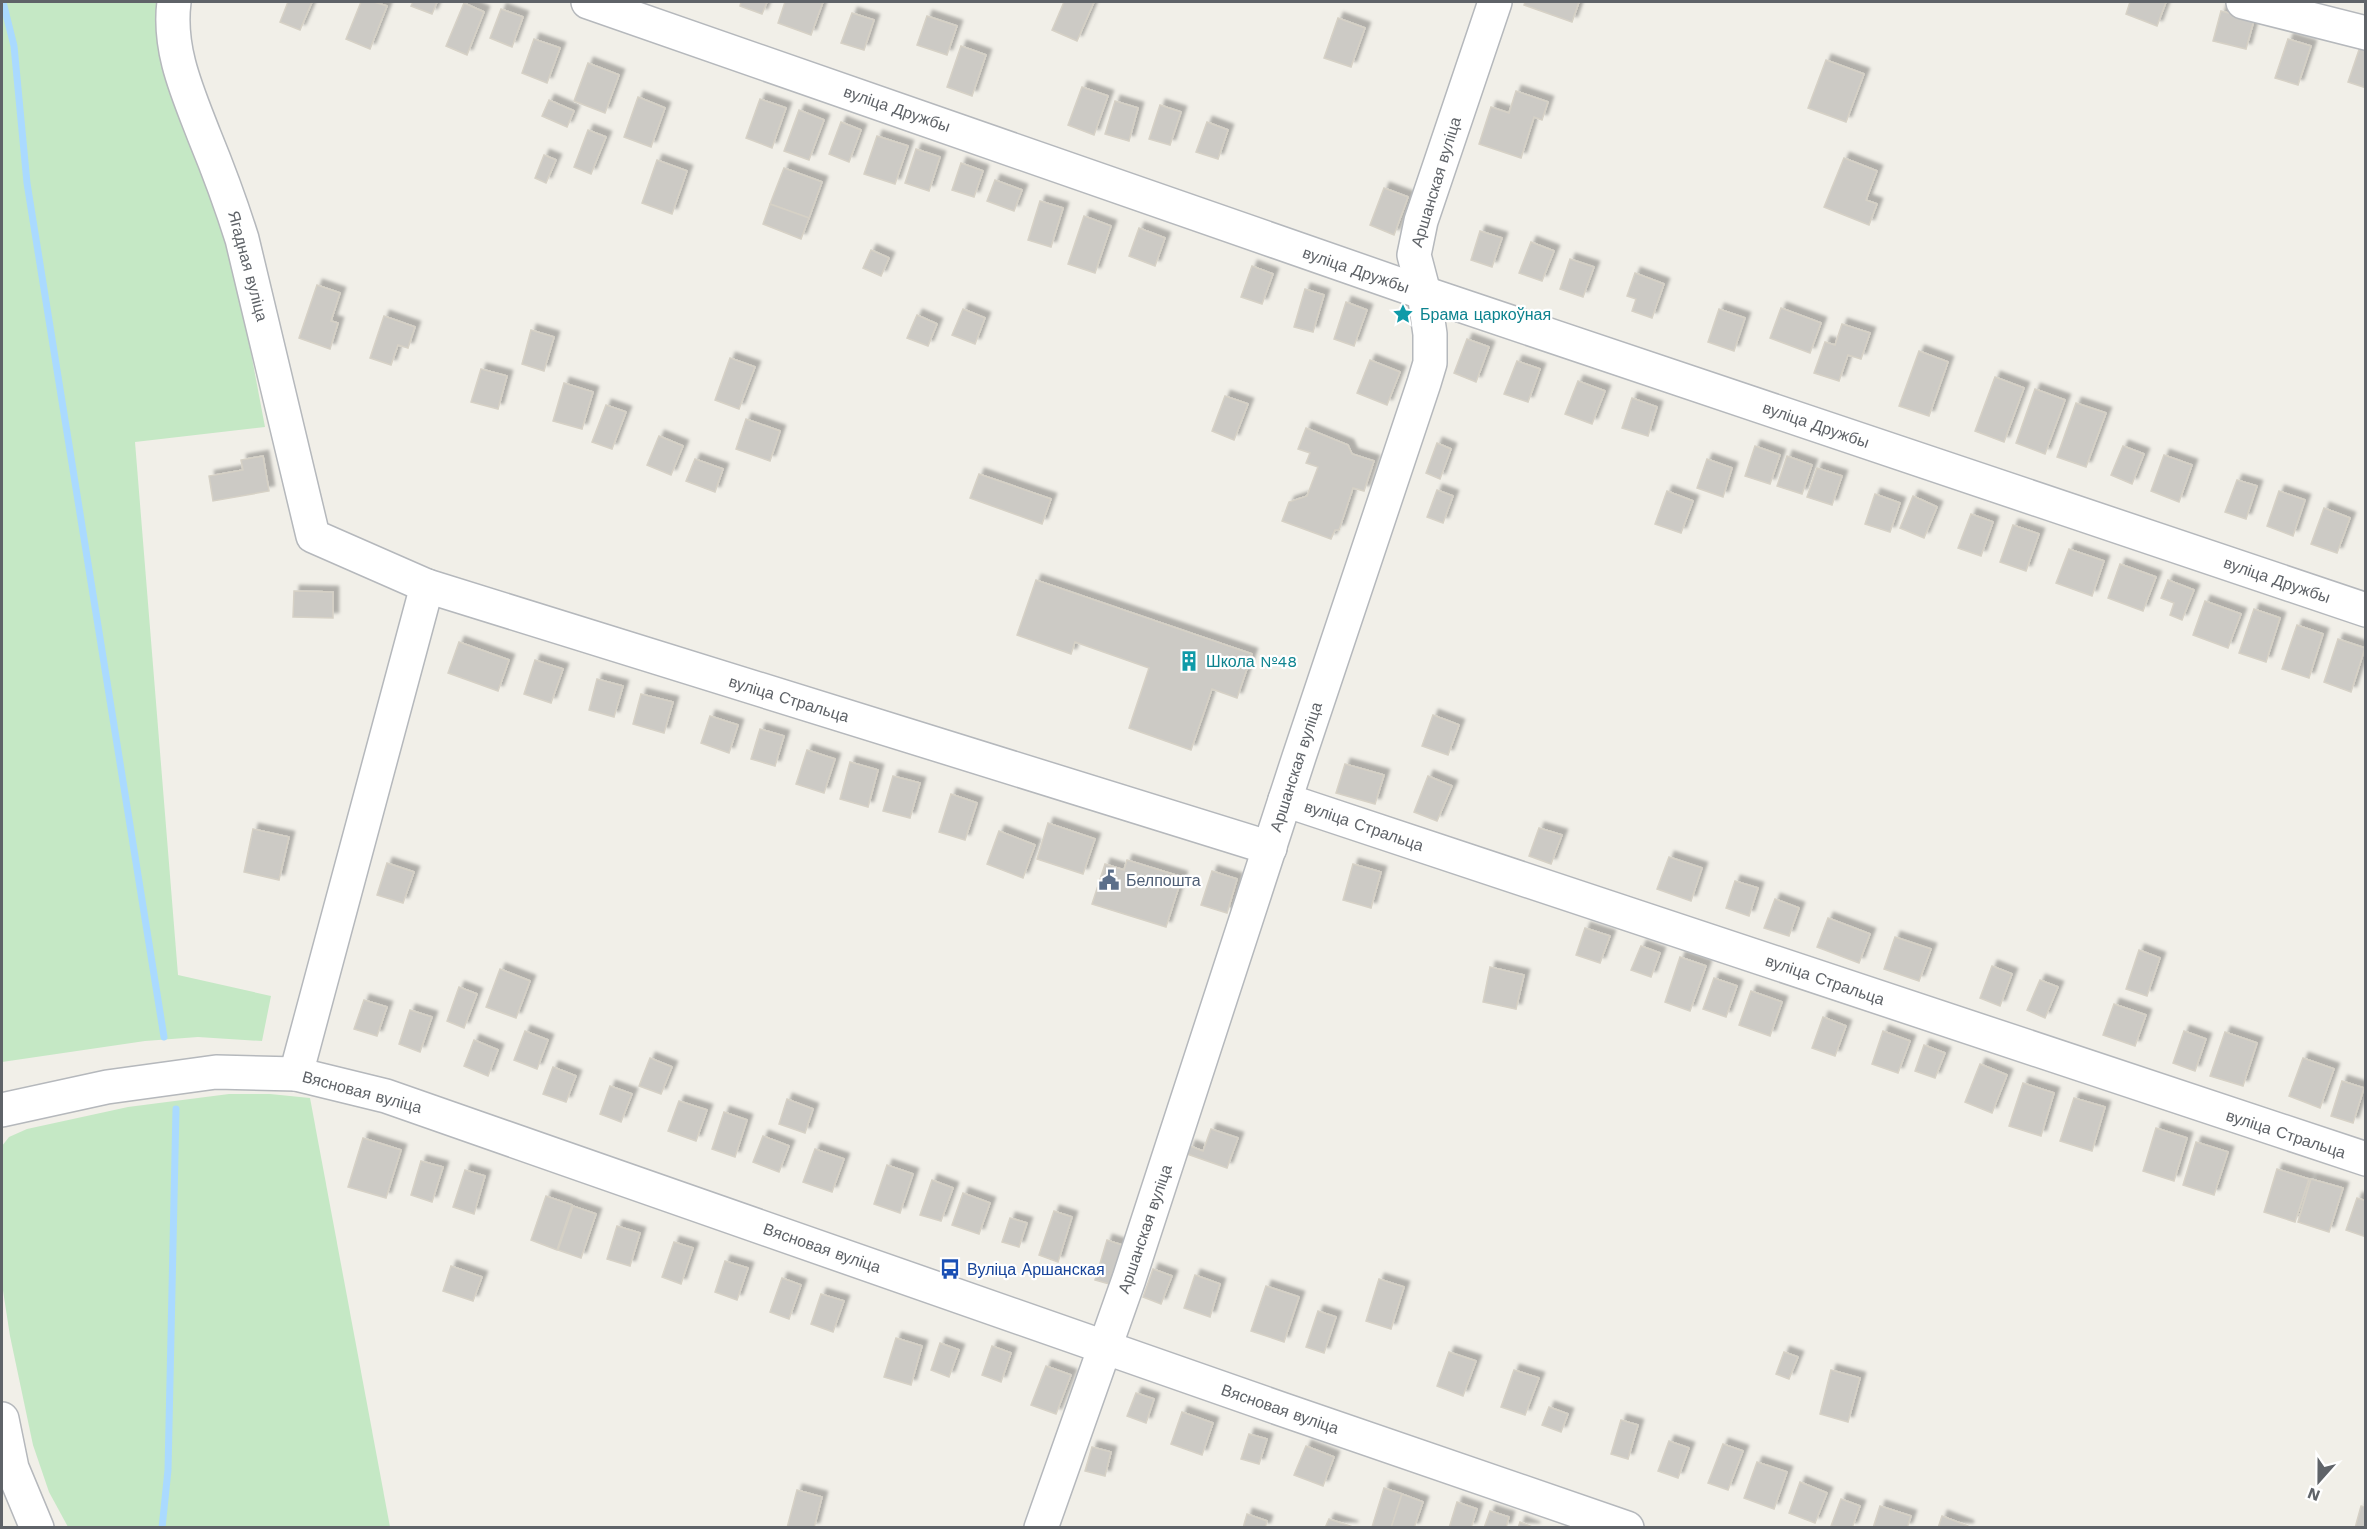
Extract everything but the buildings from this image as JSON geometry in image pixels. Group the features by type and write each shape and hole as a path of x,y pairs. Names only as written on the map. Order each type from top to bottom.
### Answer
{"street":[{"name":"Ягадная вуліца","path":"174,2 172,18 174,45 180,72 232,206 242,239 314,536"},
{"name":"вуліца Дружбы","path":"588,2 1424,293 2366,610"},
{"name":"Аршанская вуліца","path":"1041,1527 1129,1279 1430,363 1430,334 1424,293 1414,255 1421,221 1495,2"},
{"path":"2243,2 2366,33"},
{"name":"вуліца Стральца","path":"314,536 427,586 1270,848"},
{"path":"297,1074 427,586"},
{"name":"вуліца Стральца","path":"1285,800 2366,1160"},
{"name":"Вясновая вуліца","path":"2,1110 106,1088 216,1072 297,1074 386,1096 1627,1527"},
{"path":"2,1419 21,1510"}],"green space":[{"path":"2,2 158,2 158,44 164,75 223,232 242,305 265,427 135,442 178,975 271,996 262,1041 198,1037 145,1041 2,1062"},
{"path":"229,1094 270,1094 310,1098 390,1527 68,1527 49,1492 33,1445 10,1336 2,1284 2,1146 9,1137 27,1129 128,1107"}],"waterway":[{"path":"3,2 14,46 27,183 164,1037"},
{"path":"162,1528 168,1470 176,1109"}],"place":[{"name":"Брама царкоўная","path":"1403,314"},
{"name":"Школа №48","path":"1189,661"},
{"name":"Белпошта","path":"1109,880"},
{"name":"Вуліца Аршанская","path":"950,1269"}]}
